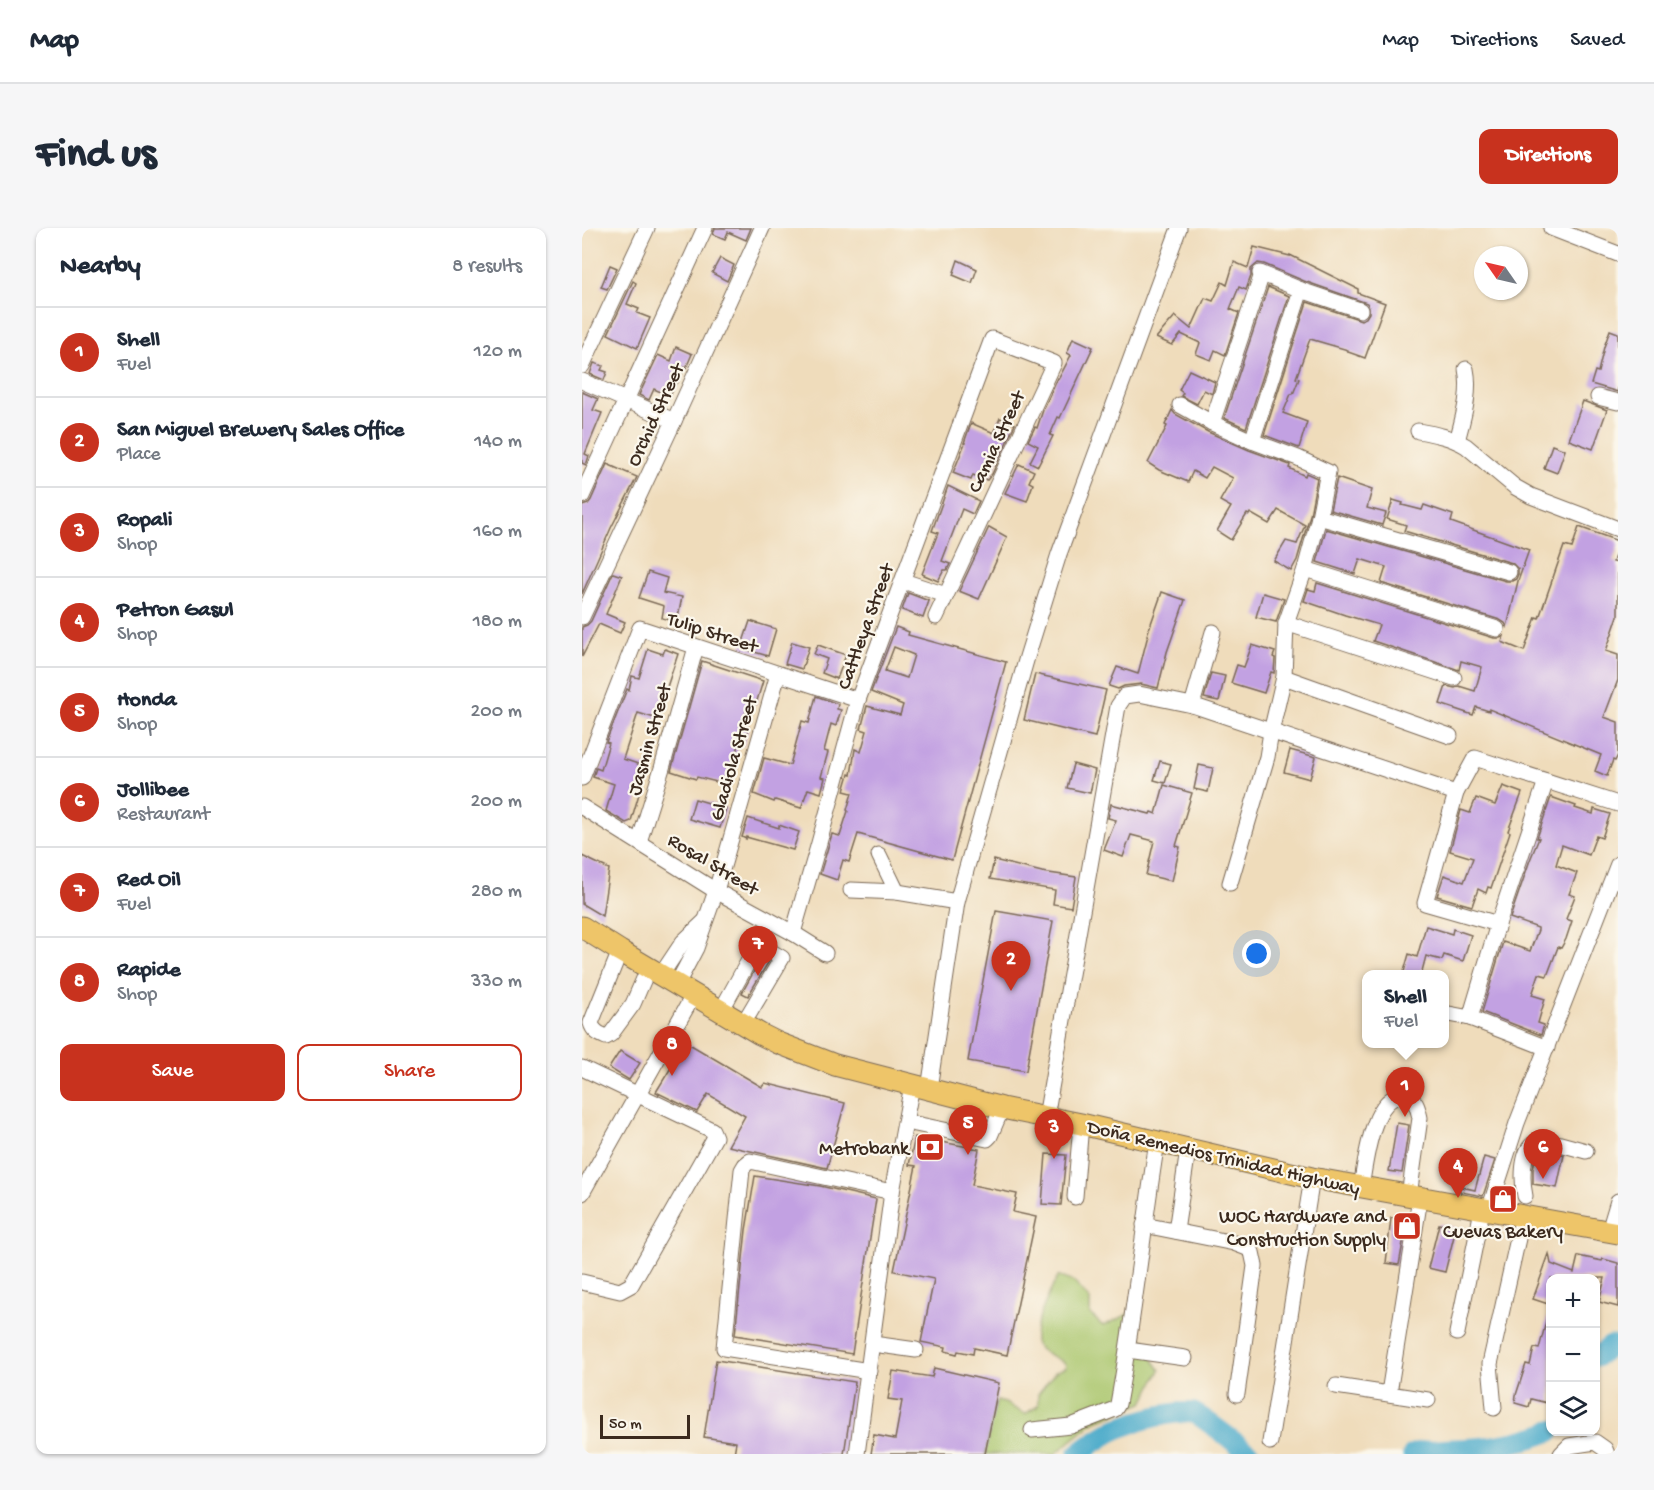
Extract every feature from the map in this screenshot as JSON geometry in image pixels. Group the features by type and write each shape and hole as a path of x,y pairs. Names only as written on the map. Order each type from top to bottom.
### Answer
{"highway":[{"name":"Doña Remedios Trinidad Highway","path":"582,927 743,1024 778,1043 826,1061 1002,1108 1312,1178 1486,1210 1524,1206 1613,1232"}],"street":[{"path":"582,366 647,228"},
{"path":"582,496 705,228"},
{"name":"Orchid Street","path":"582,617 762,228"},
{"path":"857,1454 892,1192 906,1122 920,1087 957,902 1059,554 1179,228"},
{"path":"1551,228 1618,254"},
{"path":"1212,423 1261,273 1359,310"},
{"path":"1252,441 1301,290"},
{"name":"Cattleya Street","path":"793,933 858,700 992,339"},
{"name":"Camia Street","path":"936,617 1054,363 992,339"},
{"path":"1457,441 1466,404 1468,381 1466,369"},
{"path":"582,381 674,420"},
{"path":"1598,397 1618,402"},
{"path":"1180,405 1212,423 1328,472 1305,569 1286,623 1284,677 1270,732 1267,757 1230,883"},
{"path":"1418,431 1442,435 1466,446 1515,487 1545,503 1618,529"},
{"path":"1319,516 1509,572"},
{"path":"1305,569 1497,629"},
{"path":"903,581 946,596"},
{"path":"1286,623 1454,678"},
{"name":"Tulip Street","path":"582,778 640,628 858,700"},
{"path":"1192,705 1213,632"},
{"name":"Jasmin Street","path":"639,842 696,647"},
{"name":"Gladiola Street","path":"670,980 683,942 704,922 716,891 778,674"},
{"path":"1284,677 1450,735"},
{"path":"1046,1117 1118,706 1125,696 1139,694 1192,705 1456,793"},
{"path":"1498,924 1425,903 1456,793 1475,758 1618,804"},
{"path":"1470,1018 1498,924 1546,782"},
{"name":"Rosal Street","path":"582,807 716,891 825,953"},
{"path":"879,855 897,892"},
{"path":"1457,1333 1486,1210 1517,1123 1618,864"},
{"path":"851,890 897,892 957,902"},
{"path":"721,1011 758,944 782,958 743,1024"},
{"path":"620,951 591,1023 592,1028 599,1034 606,1037 611,1034 633,1004 670,980"},
{"path":"582,1193 638,1094 670,980"},
{"path":"1449,1014 1470,1018 1547,1048"},
{"path":"582,1068 712,1130 715,1137 631,1285 620,1291 582,1282"},
{"path":"1361,1188 1371,1134 1383,1105 1390,1099 1405,1096 1412,1098 1418,1107 1420,1118 1415,1197 1389,1393"},
{"path":"906,1122 987,1138 1002,1108"},
{"path":"1075,1197 1081,1124"},
{"path":"1494,1408 1490,1364 1524,1206 1522,1173 1528,1150 1532,1144 1542,1139 1586,1151"},
{"path":"1032,1430 1071,1426 1098,1417 1114,1409 1118,1404 1128,1350 1157,1142"},
{"path":"1176,1231 1188,1150"},
{"path":"869,1371 724,1348 742,1170 750,1161 892,1192"},
{"path":"1270,1442 1312,1178"},
{"path":"1613,1232 1618,1202"},
{"path":"1144,1225 1233,1243 1252,1252 1255,1266 1237,1394"},
{"path":"873,1344 916,1350"},
{"path":"1128,1350 1185,1358"},
{"path":"1336,1386 1428,1400"},
{"path":"1561,1454 1569,1446 1595,1442 1605,1449 1607,1454"}],"green space":[{"path":"1058,1276 1074,1282 1090,1300 1090,1314 1103,1326 1133,1312 1129,1334 1153,1344 1150,1355 1160,1370 1143,1403 1094,1422 1055,1454 985,1454 991,1419 997,1401 1025,1414 1038,1406 1038,1394 1055,1372 1066,1367 1065,1363 1040,1349 1035,1340 1038,1322"}],"building":[{"path":"715,228 751,228 746,240 728,232 725,239 713,234"},
{"path":"1254,247 1290,255 1358,289 1358,293 1385,303 1365,358 1348,352 1348,350 1310,339 1296,378 1299,379 1283,413 1307,422 1299,448 1264,435 1307,302 1361,320 1369,313 1367,303 1258,263 1251,269 1246,290 1239,287 1230,309 1239,313 1225,355 1215,350 1211,360 1196,354 1200,343 1181,334 1172,345 1156,338 1175,316 1191,329 1205,298 1213,301 1222,282 1227,285 1234,262 1248,268"},
{"path":"720,258 734,265 727,281 712,273"},
{"path":"958,260 977,269 972,283 953,275"},
{"path":"610,265 617,268 607,289 601,287"},
{"path":"633,281 636,283 627,304 639,309 637,313 650,318 637,348 608,334"},
{"path":"1268,287 1289,296 1246,428 1224,418"},
{"path":"1610,330 1618,333 1618,392 1591,384 1595,371 1598,372"},
{"path":"1073,338 1093,347 1060,418 1058,417 1050,435 1053,436 1038,466 1030,462 1038,446 1028,441 1035,427 1037,428 1043,410 1071,355 1067,353"},
{"path":"676,347 692,354 670,396 654,389 649,400 639,395 658,355 671,361"},
{"path":"594,363 603,366 601,370 607,372 604,380 590,374"},
{"path":"1189,370 1215,382 1212,394 1204,390 1197,404 1181,396 1183,393 1179,390"},
{"path":"582,392 598,399 593,410 602,413 585,454 589,456 586,465 582,463"},
{"path":"1583,401 1607,410 1593,449 1569,440"},
{"path":"1172,410 1175,414 1208,432 1290,465 1289,468 1305,476 1306,473 1317,478 1310,515 1297,560 1291,571 1274,561 1286,541 1297,544 1305,525 1278,510 1269,524 1250,513 1247,514 1231,540 1217,531 1231,507 1220,501 1233,478 1212,467 1205,478 1193,471 1188,482 1148,463 1167,426 1165,425"},
{"path":"1000,418 1015,424 987,480 973,475 971,480 953,473 971,423 994,433"},
{"path":"1552,445 1565,450 1557,473 1544,468"},
{"path":"607,464 637,477 611,528 582,594 582,506 591,500"},
{"path":"1019,464 1034,471 1029,482 1033,484 1027,501 1005,493"},
{"path":"1337,478 1372,490 1367,508 1386,513 1382,525 1330,510"},
{"path":"948,486 979,501 973,514 962,509 942,561 950,564 938,581 922,574 938,533 932,531"},
{"path":"1393,500 1422,510 1424,505 1453,515 1451,522 1529,550 1518,581 1507,627 1500,620 1381,583 1386,567 1360,559 1355,574 1317,562 1326,529 1506,581 1516,579 1518,569 1512,563 1404,531 1406,525 1387,519"},
{"path":"989,527 1007,537 979,599 959,591"},
{"path":"1579,527 1618,541 1613,562 1618,563 1618,616 1606,651 1618,655 1618,680 1604,717 1618,722 1618,755 1615,761 1613,760 1607,776 1595,771 1601,755 1489,709 1489,711 1476,707 1473,715 1440,704 1446,686 1455,688 1459,686 1475,691 1482,667 1461,661 1459,670 1373,641 1379,625 1304,601 1308,589 1315,591 1317,583 1494,638 1504,636 1502,642 1524,651 1536,617 1539,618 1564,546 1572,548"},
{"path":"648,572 667,578 663,593 682,597 677,622 662,618 664,606 639,598"},
{"path":"613,573 622,576 606,614 625,622 620,633 599,624 582,657 582,627 591,621"},
{"path":"1162,592 1185,600 1167,652 1158,688 1141,684 1118,689 1109,686 1117,667 1138,674 1147,635"},
{"path":"908,593 929,601 923,618 902,610"},
{"path":"1263,593 1284,599 1276,622 1256,617"},
{"path":"750,621 776,629 768,656 741,648"},
{"path":"896,627 909,632 908,635 1006,662 952,860 858,834 849,862 843,860 837,880 820,874 832,834 840,836 848,811 852,793 844,791 849,774 851,775 855,749 861,752 867,731 861,729 867,706 900,715 903,705 871,692","holes":["894,647 914,655 907,678 885,671"]},
{"path":"792,642 809,647 802,669 785,664"},
{"path":"818,645 846,655 837,679 822,673 827,659 814,654"},
{"path":"1252,645 1275,652 1274,673 1271,672 1264,693 1231,683 1237,665 1244,667"},
{"path":"648,649 663,654 665,649 678,654 658,719 638,713 623,759 647,767 631,821 626,823 606,811 614,784 593,777 596,768 601,770 609,743 606,742 627,689 629,690 632,676 639,678"},
{"path":"702,661 763,681 756,704 749,702 742,724 749,727 743,746 739,745 733,766 730,765 725,784 697,777 696,779 671,771"},
{"path":"1211,673 1225,676 1219,701 1204,698"},
{"path":"1035,674 1106,690 1095,737 1024,720"},
{"path":"816,696 838,704 837,709 841,710 836,726 831,724 824,751 828,752 821,777 825,778 821,793 808,789 801,808 775,800 774,802 754,794 764,758 790,765 802,721 809,723"},
{"path":"1290,750 1316,757 1310,779 1284,772"},
{"path":"1160,761 1171,764 1165,783 1154,780"},
{"path":"1073,764 1095,770 1090,793 1067,788"},
{"path":"1199,765 1213,768 1208,792 1194,789"},
{"path":"1164,785 1192,793 1176,846 1180,847 1172,881 1146,875 1154,841 1131,835 1123,857 1104,850 1116,820 1108,818 1111,804 1156,814"},
{"path":"1503,786 1522,793 1491,888 1488,887 1486,893 1478,889 1472,906 1437,896 1444,875 1464,882 1473,858 1450,851 1461,810 1470,813 1476,798 1495,805"},
{"path":"1551,797 1593,814 1594,809 1610,814 1602,838 1596,836 1589,855 1562,845 1556,865 1577,873 1569,894 1575,896 1566,919 1572,921 1566,939 1561,948 1558,947 1547,976 1539,974 1532,995 1545,999 1538,1023 1544,1025 1541,1035 1482,1012 1503,942 1530,951 1538,930 1538,928 1510,918"},
{"path":"695,799 726,808 720,828 689,819"},
{"path":"748,818 799,832 793,850 742,837"},
{"path":"582,856 609,869 602,916 582,904"},
{"path":"994,860 1042,872 1076,877 1071,907 1053,904 1055,890 990,879"},
{"path":"996,911 1053,921 1026,1071 968,1061"},
{"path":"1426,926 1452,934 1453,929 1471,935 1463,961 1444,955 1442,960 1426,956 1422,970 1404,970 1409,954 1417,957"},
{"path":"762,957 769,961 748,996 742,993"},
{"path":"691,1045 762,1087 765,1083 845,1103 827,1168 728,1146 745,1116 708,1094 697,1112 656,1092 683,1048"},
{"path":"620,1051 640,1063 629,1080 609,1068"},
{"path":"1397,1123 1409,1125 1402,1173 1389,1171"},
{"path":"915,1137 979,1149 972,1185 1017,1194 1013,1212 1036,1217 1007,1355 974,1348 973,1354 958,1351 957,1354 945,1351 946,1347 921,1342 934,1279 894,1271 916,1166 909,1165"},
{"path":"1543,1149 1564,1155 1557,1188 1533,1184 1535,1158"},
{"path":"1046,1154 1066,1155 1061,1205 1042,1204"},
{"path":"1484,1157 1495,1160 1483,1196 1456,1191 1457,1186 1475,1190"},
{"path":"755,1176 820,1186 876,1199 852,1354 735,1335 746,1230"},
{"path":"1391,1218 1407,1220 1399,1265 1386,1263"},
{"path":"1439,1224 1456,1228 1445,1272 1428,1268"},
{"path":"1549,1254 1551,1264 1574,1273 1578,1256 1618,1263 1618,1307 1600,1302 1605,1278 1600,1278 1600,1274 1546,1274 1546,1303 1533,1299"},
{"path":"1546,1322 1546,1403 1531,1399 1529,1407 1515,1403 1526,1364 1530,1365 1534,1348 1539,1349"},
{"path":"716,1360 855,1382 844,1454 734,1454 736,1442 704,1437"},
{"path":"934,1368 999,1383 985,1454 871,1454 874,1435 895,1439 902,1401 888,1399 893,1371 932,1377"}],"waterway":[{"path":"1600,1354 1611,1346 1618,1346"},
{"path":"1078,1454 1112,1431 1155,1417 1185,1412 1198,1415 1250,1454"},
{"path":"1413,1454 1504,1444 1546,1433"}],"place":[{"name":"Red Oil","path":"758,976"},
{"name":"San Miguel Brewery Sales Office","path":"1011,991"},
{"name":"Rapide","path":"672,1076"},
{"name":"Shell","path":"1405,1117"},
{"name":"Metrobank","path":"930,1147"},
{"name":"Honda","path":"968,1155"},
{"name":"Ropali","path":"1054,1159"},
{"name":"Jollibee","path":"1543,1179"},
{"name":"Petron Gasul","path":"1458,1198"},
{"name":"Cuevas Bakery","path":"1503,1199"},
{"name":"WOC Hardware and Construction Supply","path":"1407,1226"}]}
